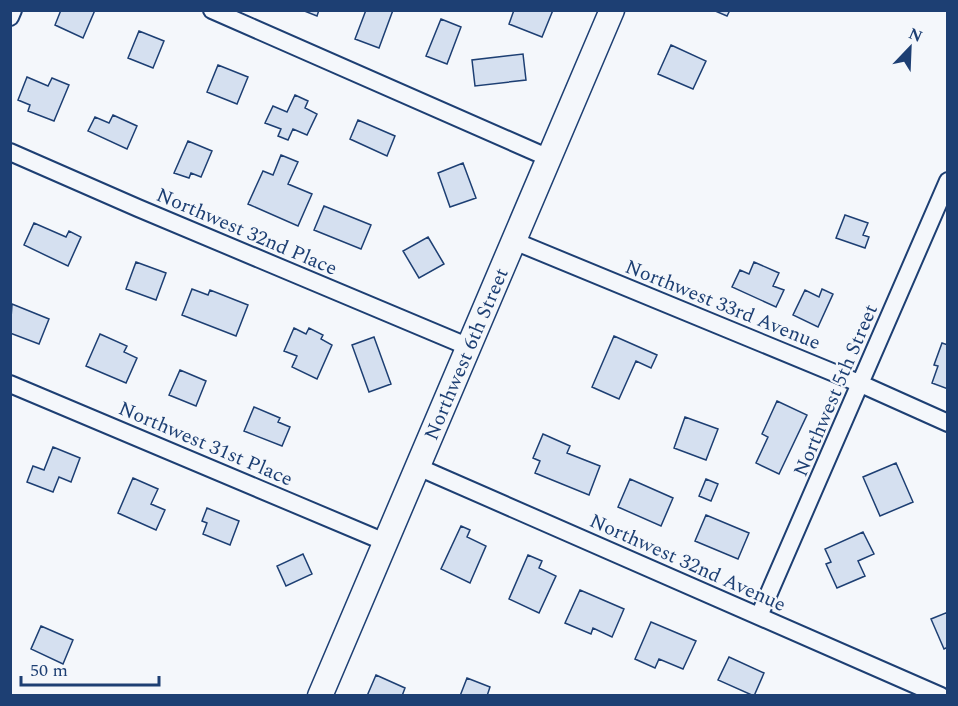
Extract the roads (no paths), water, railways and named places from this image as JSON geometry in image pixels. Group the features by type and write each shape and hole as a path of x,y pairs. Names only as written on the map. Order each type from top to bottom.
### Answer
{"main road":[{"name":"Northwest 6th Street","path":"320,696 612,10"}],"street":[{"path":"10,17 13,10"},
{"path":"212,10 549,158"},
{"name":"Northwest 32nd Place","path":"10,152 469,347"},
{"name":"Northwest 5th Street","path":"759,616 948,181"},
{"name":"Northwest 33rd Avenue","path":"514,241 861,384 948,423"},
{"name":"Northwest 31st Place","path":"10,384 385,542"},
{"name":"Northwest 32nd Avenue","path":"418,467 941,696"}]}
